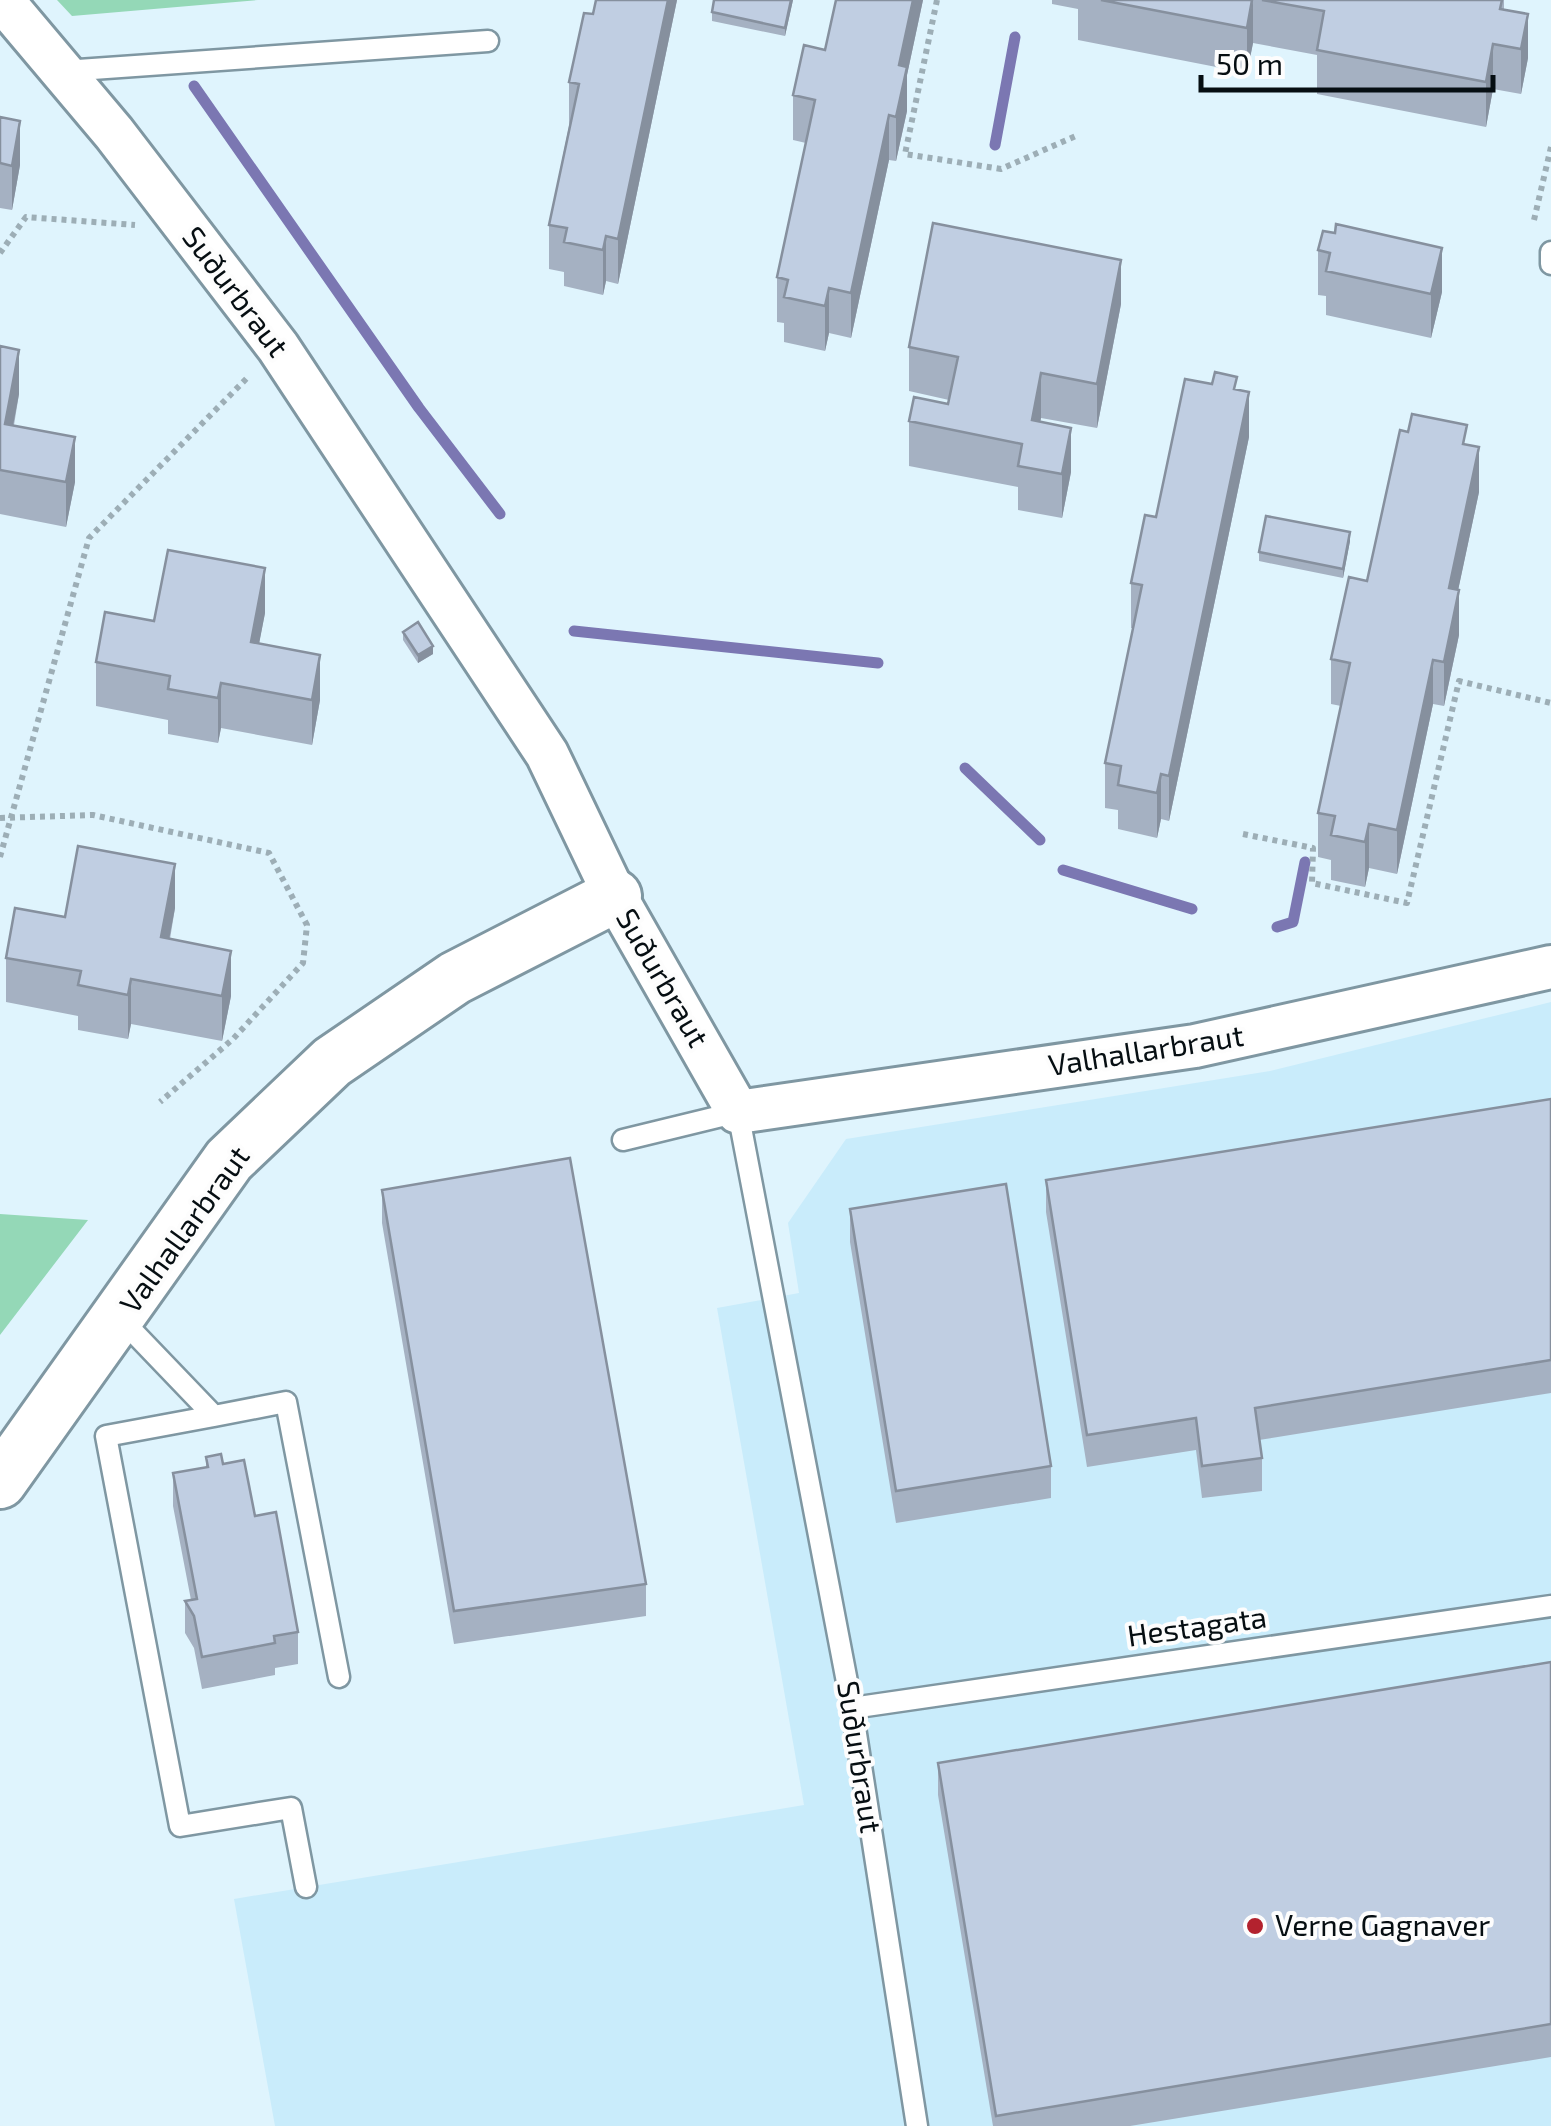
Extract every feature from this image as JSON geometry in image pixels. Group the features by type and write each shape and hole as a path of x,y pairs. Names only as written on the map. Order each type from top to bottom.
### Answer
{"street":[{"name":"Suðurbraut","path":"2,0 188,229 278,347 546,754 615,896 738,1112"},
{"name":"Valhallarbraut","path":"0,1482 229,1160 332,1062 455,978 615,896"},
{"name":"Valhallarbraut","path":"738,1112 1194,1046 1551,967"}],"lane":[{"path":"62,71 488,40"},
{"path":"1551,252 1551,264"},
{"path":"624,1140 738,1112"},
{"name":"Suðurbraut","path":"738,1112 852,1708 917,2126"},
{"path":"120,1318 214,1416"},
{"path":"306,1887 291,1808 180,1826 106,1436 286,1402 339,1677"},
{"name":"Hestagata","path":"852,1708 1551,1606"}],"path":[{"path":"937,0 905,154 1001,169 1078,134"},
{"path":"1534,220 1551,147"},
{"path":"0,253 26,217 188,229"},
{"path":"0,857 90,538 278,347"},
{"path":"1243,834 1313,848 1312,883 1407,903 1459,681 1551,704"},
{"path":"0,818 93,815 269,853 306,926 303,963 233,1039 160,1102"}],"shaded area":[{"path":"1551,1002 1551,2126 275,2126 234,1899 804,1805 717,1308 799,1293 788,1223 846,1139 1270,1071"}],"green space":[{"path":"57,0 258,0 72,16"},
{"path":"0,1214 88,1220 0,1335"}],"building":[{"path":"596,0 668,0 618,239 606,236 603,250 564,242 567,228 549,225 579,84 569,82 584,13 593,14"},
{"path":"714,0 791,0 785,28 712,12"},
{"path":"836,0 913,0 899,65 907,67 896,117 889,115 851,293 829,288 825,306 784,297 788,280 777,277 815,100 793,95 804,45 825,50"},
{"path":"1101,0 1252,0 1247,28"},
{"path":"1262,0 1502,0 1500,9 1528,14 1521,49 1493,44 1486,82 1317,50 1324,11"},
{"path":"0,117 20,121 12,166 0,163"},
{"path":"933,223 1121,260 1097,384 1041,373 1032,420 1071,428 1062,474 1018,466 1022,444 909,421 914,397 948,404 958,357 909,347"},
{"path":"1336,224 1442,248 1431,294 1326,271 1330,253 1318,250 1323,231 1335,233"},
{"path":"0,346 19,350 5,424 75,437 66,482 0,470"},
{"path":"1215,372 1237,377 1234,389 1249,392 1169,776 1161,774 1157,793 1118,785 1121,766 1105,763 1142,585 1131,583 1145,515 1156,517 1185,379 1212,384"},
{"path":"1412,414 1467,425 1463,444 1479,447 1449,588 1459,590 1444,662 1433,660 1397,830 1369,824 1365,842 1331,835 1335,816 1318,813 1350,663 1331,659 1349,577 1367,581 1400,430 1408,432"},
{"path":"1266,516 1350,532 1343,569 1259,552"},
{"path":"168,550 265,568 251,642 320,655 312,700 221,683 218,698 168,689 170,676 96,662 105,612 154,621"},
{"path":"418,622 433,646 418,655 403,632"},
{"path":"78,846 175,864 161,937 231,951 222,996 131,979 128,995 78,985 81,971 6,958 15,908 65,917"},
{"path":"1551,1099 1551,1360 1255,1408 1262,1458 1202,1466 1196,1418 1087,1435 1046,1180"},
{"path":"570,1158 646,1584 454,1611 382,1190"},
{"path":"1006,1184 1051,1466 896,1491 850,1209"},
{"path":"221,1454 223,1464 244,1460 255,1516 276,1512 298,1632 274,1636 275,1643 202,1657 194,1616 185,1601 197,1599 173,1473 208,1467 206,1457"},
{"name":"Verne Gagnaver","path":"1551,1662 1551,2024 996,2116 938,1763"}],"waterway":[{"path":"995,145 1015,37"},
{"path":"194,86 419,408 500,514"},
{"path":"574,631 878,663"},
{"path":"965,768 1040,840"},
{"path":"1277,927 1293,922 1305,862"},
{"path":"1063,870 1192,909"}],"place":[{"name":"Verne Gagnaver","path":"1255,1926"}]}
